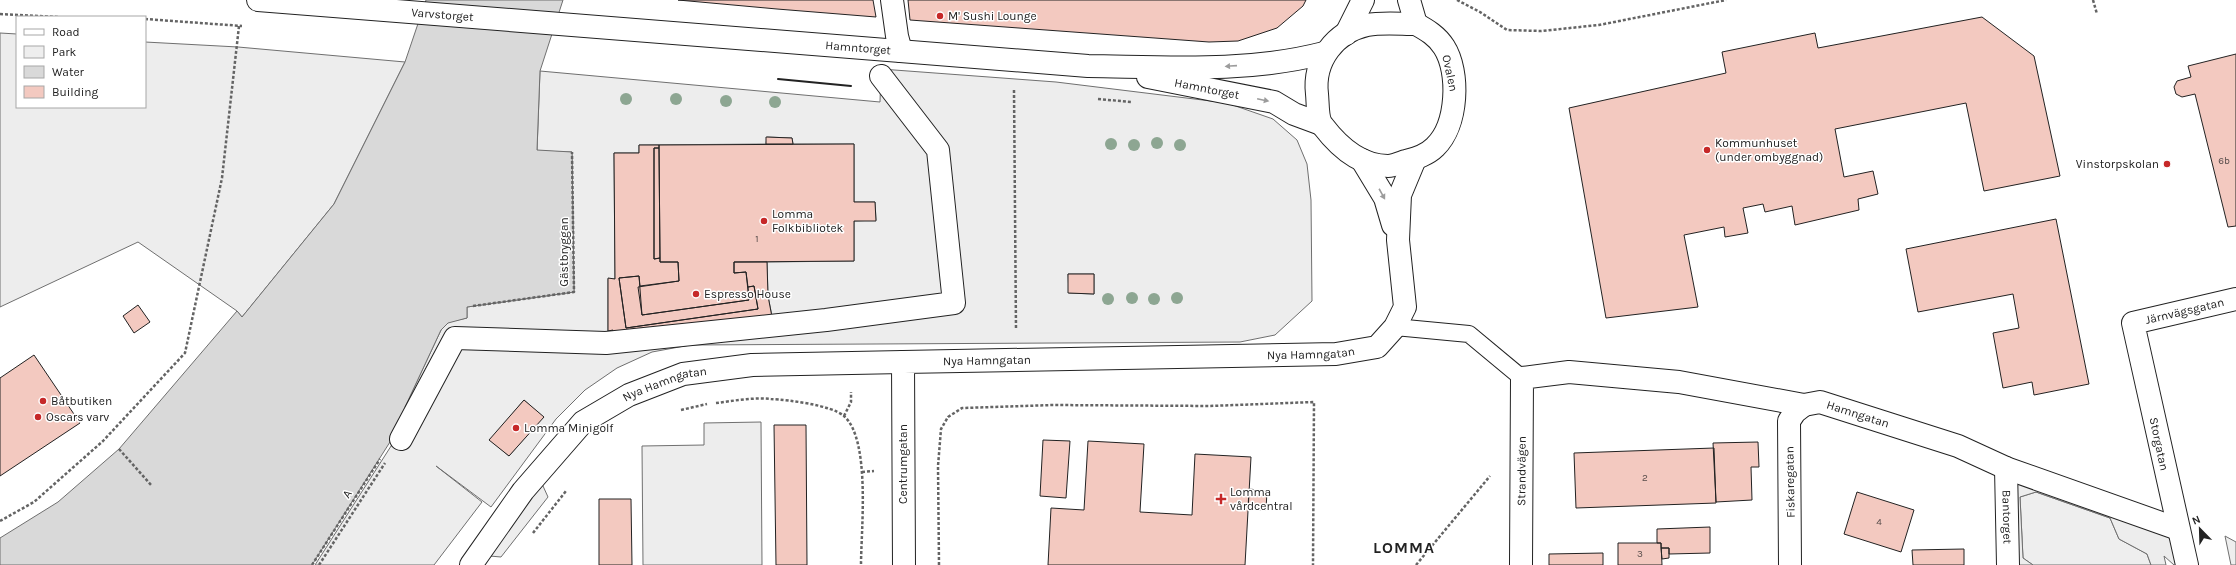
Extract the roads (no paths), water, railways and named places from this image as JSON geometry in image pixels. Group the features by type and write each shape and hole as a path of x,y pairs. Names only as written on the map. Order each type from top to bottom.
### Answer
{"street":[{"name":"Varvstorget","path":"258,0 628,29"},
{"path":"892,0 897,36 901,51"},
{"path":"1346,34 1362,0"},
{"path":"1321,124 1316,86 1324,53 1334,42 1346,34 1367,25 1416,24 1409,0"},
{"name":"Ovalen","path":"1321,124 1341,149 1362,160 1388,166 1415,159 1436,147 1448,126 1455,102 1451,68 1444,48 1433,34 1416,24"},
{"name":"Hamntorget","path":"628,29 1088,66 1204,68 1278,63 1324,53"},
{"name":"Hamntorget","path":"1088,66 1274,102 1294,114 1321,124"},
{"path":"401,439 455,338 606,343 826,320 954,302 938,150 881,76"},
{"name":"Nya Hamngatan","path":"471,565 523,491 583,422 629,395 683,374 752,365 1336,354 1377,347 1395,327 1405,307 1398,240 1400,195 1415,159"},
{"name":"Nya Hamngatan","path":"1362,160 1385,198 1398,240"},
{"name":"Järnvägsgatan","path":"2133,323 2236,299"},
{"name":"Storgatan","path":"2133,323 2178,529 2188,565"},
{"name":"Centrumgatan","path":"903,362 904,565"},
{"name":"Hamngatan","path":"1522,378 1570,372 1664,381 1804,405 1820,402 1958,446 2006,468 2178,529"},
{"name":"Strandvägen","path":"1521,565 1522,378"},
{"name":"Fiskaregatan","path":"1790,565 1789,421 1795,412 1804,405"},
{"name":"Bantorget","path":"2006,468 2008,565"}],"lane":[{"path":"1395,327 1470,334 1522,378"}],"water":[{"path":"426,0 563,0 540,71 537,150 572,152 574,292 467,307 467,318 448,323 441,330 405,407 409,412 312,565 0,565 0,538 58,502 119,449 237,311 242,317 334,204 405,62"}],"place":[{"name":"M' Sushi Lounge","path":"940,16"},
{"name":"Kommunhuset (under ombyggnad)","path":"1707,150"},
{"name":"Vinstorpskolan","path":"2167,164"},
{"name":"Lomma Folkbibliotek","path":"764,221"},
{"name":"Espresso House","path":"696,294"},
{"name":"Båtbutiken","path":"43,401"},
{"name":"Oscars varv","path":"38,417"},
{"name":"Lomma Minigolf","path":"516,428"},
{"name":"Lomma vårdcentral","path":"1221,499"}],"district":[{"name":"LOMMA","path":"1404,547"}]}
